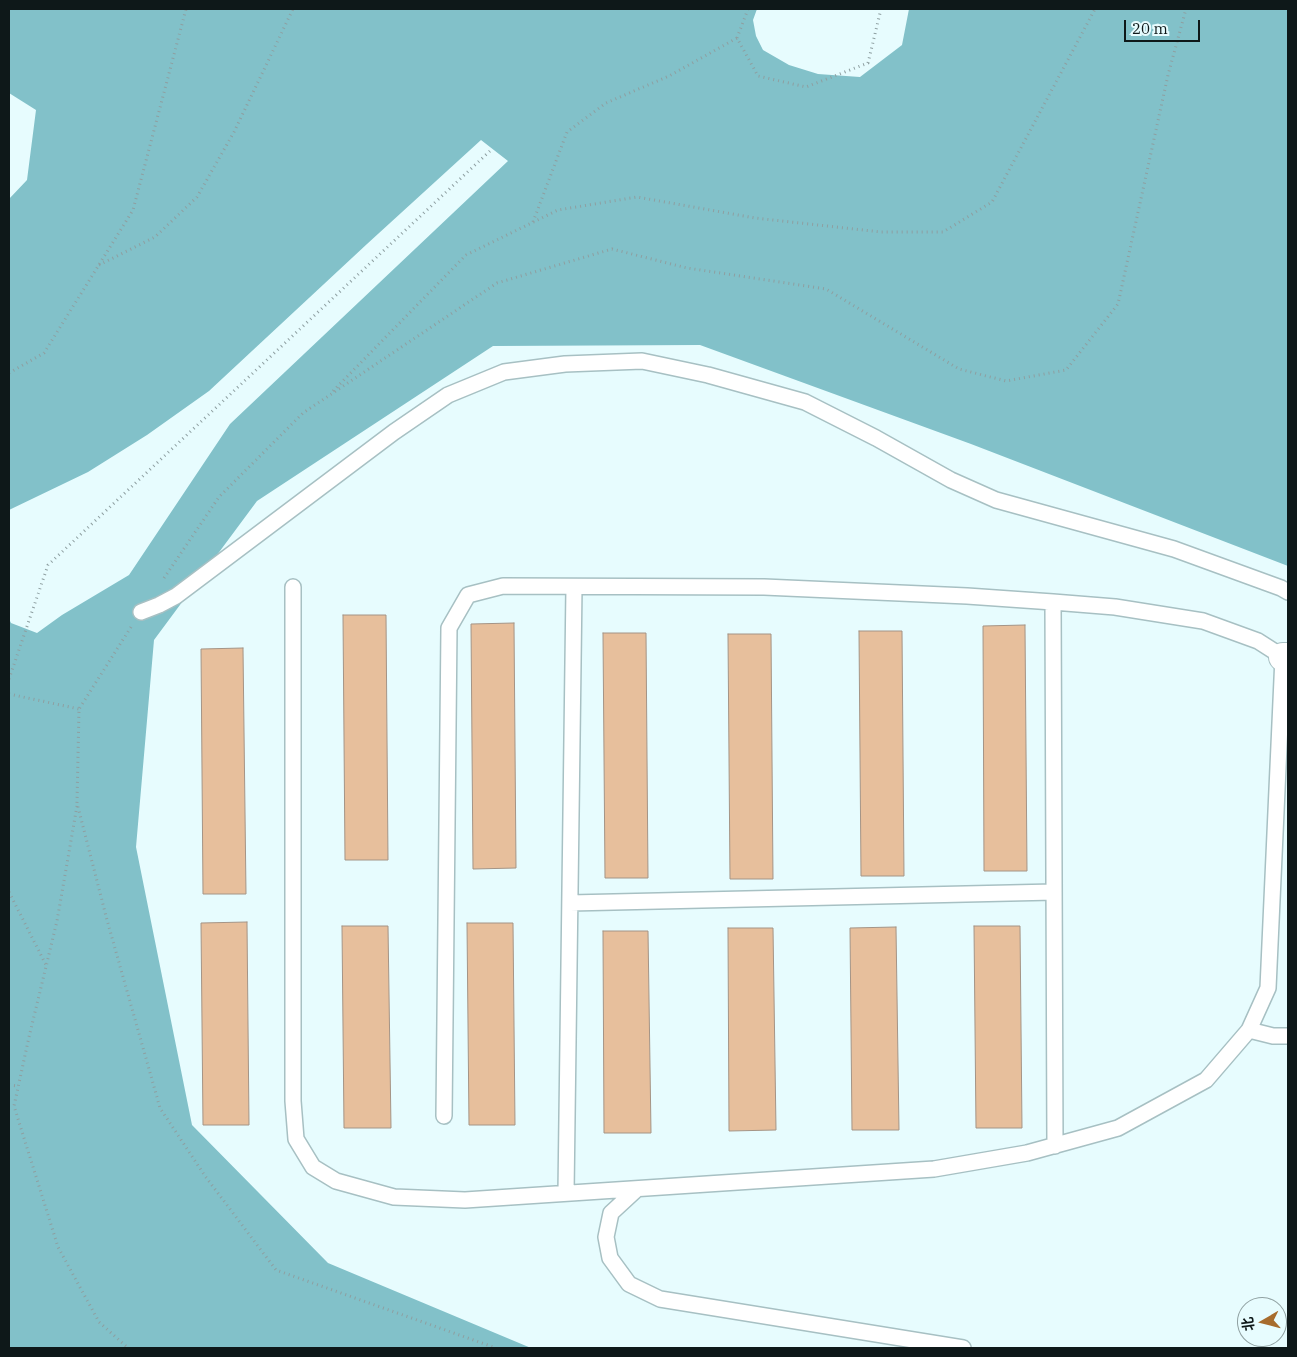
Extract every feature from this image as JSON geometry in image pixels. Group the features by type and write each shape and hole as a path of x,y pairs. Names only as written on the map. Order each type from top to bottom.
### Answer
{"lane":[{"path":"141,612 176,596 371,449 448,394 504,372 564,364 642,361 708,375 805,402 876,438 951,480 996,500 1174,549 1288,592"},
{"path":"293,587 293,1091 296,1140 313,1167 336,1181 394,1196 465,1200 934,1169 1027,1153 1118,1128 1206,1080 1249,1030 1268,988 1286,657 1258,641 1203,621 1115,607 1053,602 967,596 764,587 503,586 468,595 449,628 444,1116"},
{"path":"566,1194 574,587"},
{"path":"1053,602 1055,1146"},
{"path":"570,903 1054,892"},
{"path":"1249,1030 1273,1036 1288,1036"},
{"path":"637,1189 611,1213 606,1238 610,1258 630,1284 660,1299 964,1348"}],"path":[{"path":"9,373 44,353 133,210 186,9"},
{"path":"98,265 155,237 197,197 234,132 293,9"},
{"path":"534,222 567,132 606,103 669,76 737,38 748,9"},
{"path":"737,38 758,76 806,87 868,63 881,9"},
{"path":"327,397 466,255 558,210 637,197 784,222 881,232 943,232 992,202 1095,9"},
{"path":"9,679 48,565 491,150"},
{"path":"9,694 79,709"},
{"path":"77,802 58,921 14,1106 58,1248 99,1322 128,1348"},
{"path":"9,892 47,966"},
{"path":"9,1086 18,1086"}],"shaded area":[{"path":"9,9 757,9 753,20 756,36 763,50 789,65 818,74 860,77 902,45 909,9 1288,9 1288,566 971,444 700,345 493,346 257,501 154,640 136,847 192,1125 328,1263 531,1348 9,1348 9,619 11,623 37,633 62,615 129,575 230,424 508,161 481,140 209,391 147,435 88,472 9,510 9,199 27,180 36,110 9,93"}],"building":[{"path":"343,615 386,615 388,860 345,860"},
{"path":"514,623 516,868 473,869 471,624"},
{"path":"1025,625 1027,871 984,871 983,626"},
{"path":"859,631 902,631 904,876 861,876"},
{"path":"603,633 646,633 648,878 605,878"},
{"path":"728,634 771,634 773,879 730,879"},
{"path":"243,648 246,894 203,894 201,649"},
{"path":"247,922 249,1125 203,1125 201,923"},
{"path":"467,923 513,923 515,1125 469,1125"},
{"path":"342,926 388,926 391,1128 344,1128"},
{"path":"974,926 1020,926 1022,1128 976,1128"},
{"path":"896,927 899,1130 852,1130 850,928"},
{"path":"728,928 773,928 776,1130 729,1131"},
{"path":"603,931 648,931 651,1133 604,1133"}]}
